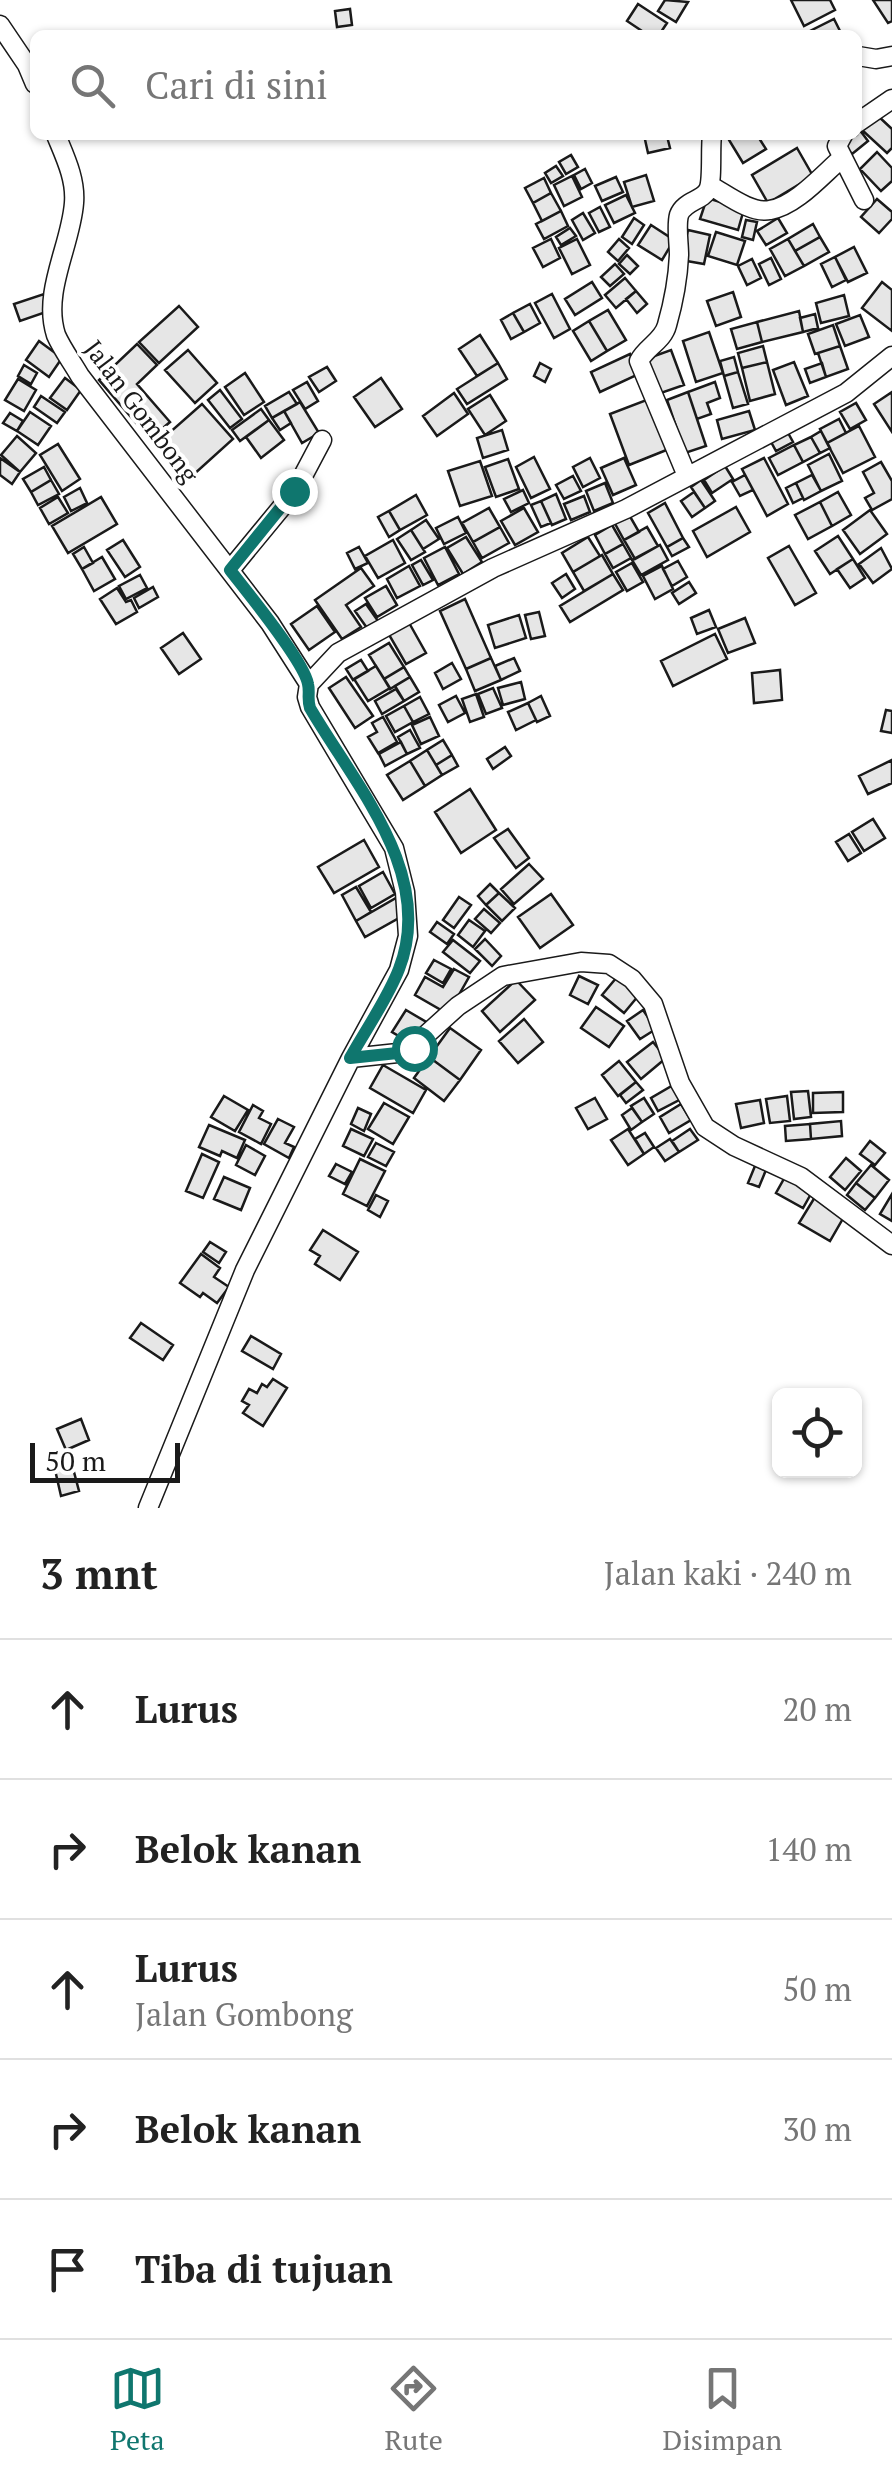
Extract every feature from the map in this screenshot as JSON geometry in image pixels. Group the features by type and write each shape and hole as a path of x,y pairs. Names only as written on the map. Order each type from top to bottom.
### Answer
{"street":[{"path":"0,25 30,70"},
{"path":"862,57 892,56"},
{"path":"862,120 892,99"},
{"name":"Jalan Gombong","path":"58,140 74,182 74,204 57,278 54,330 80,376 230,570 308,684 310,708 394,848 405,892 408,936 398,970 245,1270 148,1508"},
{"path":"687,476 638,362 664,336 678,268 679,216 686,205 706,194 711,186 708,157 711,140"},
{"path":"840,140 837,146 864,200"},
{"path":"711,186 751,207 768,211 790,201 842,158"},
{"path":"308,684 338,654 476,577 626,509 846,393 892,356"},
{"path":"230,570 294,491 322,440"},
{"path":"350,1058 407,1052 458,1006 503,976 581,962 610,964 632,978 653,1004 680,1084 705,1127 734,1146 801,1177 892,1245"}],"building":[{"path":"665,0 688,2 676,22 658,11"},
{"path":"791,0 830,0 835,10 804,26"},
{"path":"873,0 892,0 892,21 888,23"},
{"path":"638,4 667,23 662,30 640,30 627,21"},
{"path":"350,9 352,25 337,27 335,11"},
{"path":"834,19 840,30 812,30"},
{"path":"877,115 892,129 892,148 887,153 862,130"},
{"path":"862,133 868,141 852,154 842,143 862,140"},
{"path":"645,140 668,140 670,148 648,153"},
{"path":"729,140 760,140 766,149 743,163"},
{"path":"797,148 813,176 768,203 752,175"},
{"path":"877,152 892,168 892,181 881,191 860,169"},
{"path":"571,155 578,167 566,174 559,162"},
{"path":"556,166 563,176 551,183 545,173"},
{"path":"585,169 592,183 581,189 574,175"},
{"path":"646,175 654,201 632,207 624,182"},
{"path":"572,176 582,197 564,206 554,185"},
{"path":"616,177 623,192 602,201 595,186"},
{"path":"544,178 551,193 533,203 525,188"},
{"path":"551,193 561,211 542,221 533,203"},
{"path":"626,195 635,213 614,223 605,205"},
{"path":"707,198 744,209 738,230 700,219"},
{"path":"877,199 892,212 892,219 879,233 861,217"},
{"path":"600,207 610,227 599,232 589,213"},
{"path":"561,211 568,226 544,239 536,224"},
{"path":"583,213 595,233 583,240 572,220"},
{"path":"634,218 644,225 632,244 622,237"},
{"path":"778,218 787,233 766,245 757,231"},
{"path":"746,220 757,222 753,240 742,237"},
{"path":"813,224 820,237 795,251 788,239"},
{"path":"651,225 674,240 662,260 638,245"},
{"path":"570,228 576,236 561,245 556,237"},
{"path":"688,230 710,235 704,264 681,260"},
{"path":"716,232 745,241 737,265 708,256"},
{"path":"820,237 829,252 804,266 795,251"},
{"path":"551,239 560,258 543,267 533,248"},
{"path":"577,239 590,265 572,274 559,248"},
{"path":"619,239 629,248 618,261 608,252"},
{"path":"788,239 804,266 785,276 770,249"},
{"path":"854,247 867,273 848,282 835,257"},
{"path":"627,255 638,266 630,274 619,264"},
{"path":"835,257 846,280 832,287 821,264"},
{"path":"771,258 781,279 769,285 759,264"},
{"path":"752,259 761,278 747,285 738,266"},
{"path":"615,264 624,274 610,286 601,277"},
{"path":"625,278 636,291 616,308 605,295"},
{"path":"592,282 602,298 575,315 565,299"},
{"path":"882,282 892,290 892,331 862,308"},
{"path":"636,291 647,304 637,313 626,299"},
{"path":"733,292 741,317 716,326 707,301"},
{"path":"44,294 49,311 20,321 14,304"},
{"path":"552,294 570,329 554,338 535,303"},
{"path":"844,295 849,316 821,323 816,303"},
{"path":"530,304 540,323 524,332 513,313"},
{"path":"179,306 198,327 159,363 139,342"},
{"path":"608,310 626,340 607,351 589,321"},
{"path":"799,311 803,332 762,342 757,322"},
{"path":"513,313 524,332 511,339 501,320"},
{"path":"815,314 818,328 803,332 800,318"},
{"path":"860,315 869,337 845,346 836,324"},
{"path":"589,321 607,351 591,361 573,331"},
{"path":"757,322 762,342 737,349 731,329"},
{"path":"833,325 840,346 815,354 808,334"},
{"path":"709,332 723,373 696,382 683,341"},
{"path":"480,335 498,363 477,376 459,349"},
{"path":"39,341 62,358 49,377 26,360"},
{"path":"137,344 157,365 137,384 170,422 150,439 99,380"},
{"path":"763,346 767,362 742,368 738,353"},
{"path":"840,346 848,369 826,377 818,353"},
{"path":"188,350 217,383 195,403 165,370"},
{"path":"671,350 684,385 658,394 646,359"},
{"path":"630,354 639,374 600,392 591,372"},
{"path":"734,357 738,372 724,376 720,361"},
{"path":"767,362 775,394 750,401 742,368"},
{"path":"794,362 808,396 786,405 773,370"},
{"path":"498,363 507,379 467,404 457,389"},
{"path":"540,363 551,369 545,382 534,376"},
{"path":"822,363 826,377 810,383 805,369"},
{"path":"24,365 37,373 31,384 18,376"},
{"path":"327,367 336,381 319,392 309,377"},
{"path":"738,372 748,404 733,408 724,376"},
{"path":"245,373 264,402 244,415 225,387"},
{"path":"65,378 81,390 67,410 50,398"},
{"path":"381,378 402,409 375,427 354,397"},
{"path":"18,379 36,390 24,411 5,400"},
{"path":"307,382 318,401 305,409 293,390"},
{"path":"715,382 720,398 707,403 711,414 697,419 688,392"},
{"path":"220,390 242,419 230,428 208,400"},
{"path":"289,392 297,404 272,418 265,406"},
{"path":"688,392 706,446 685,453 667,400"},
{"path":"892,392 892,432 874,404"},
{"path":"454,393 468,414 437,436 423,416"},
{"path":"490,395 506,421 485,435 468,409"},
{"path":"41,396 65,412 57,423 34,407"},
{"path":"649,399 669,449 629,465 610,414"},
{"path":"300,402 319,433 302,443 284,411"},
{"path":"856,403 866,420 850,429 840,412"},
{"path":"202,404 233,439 192,476 160,441"},
{"path":"261,409 269,420 240,441 232,430"},
{"path":"284,411 291,423 280,430 272,418"},
{"path":"749,411 755,430 722,439 717,420"},
{"path":"30,412 51,426 38,445 17,431"},
{"path":"10,413 23,421 17,431 3,423"},
{"path":"839,419 846,433 827,443 820,429"},
{"path":"269,420 284,440 261,458 246,437"},
{"path":"859,426 875,457 843,473 827,443"},
{"path":"502,430 508,450 483,458 477,438"},
{"path":"787,431 793,442 776,451 770,440"},
{"path":"821,431 830,448 820,453 811,437"},
{"path":"17,436 36,453 20,472 1,455"},
{"path":"811,437 820,453 803,462 794,445"},
{"path":"58,444 80,479 62,491 40,455"},
{"path":"794,445 803,462 778,475 769,458"},
{"path":"829,454 842,481 821,491 808,465"},
{"path":"534,457 550,489 531,498 516,467"},
{"path":"0,458 20,472 12,484 0,475"},
{"path":"590,458 600,478 583,487 573,467"},
{"path":"624,458 636,485 613,495 601,468"},
{"path":"764,458 788,504 767,516 742,469"},
{"path":"508,459 519,489 496,497 485,467"},
{"path":"480,461 492,496 460,506 448,471"},
{"path":"881,462 892,481 892,499 872,510 865,498 874,493 863,472"},
{"path":"725,466 733,479 712,493 704,480"},
{"path":"44,467 51,480 31,492 23,479"},
{"path":"745,475 753,490 740,496 732,482"},
{"path":"812,475 821,491 804,500 796,483"},
{"path":"573,476 581,491 564,499 556,485"},
{"path":"51,480 59,494 38,505 31,492"},
{"path":"701,480 715,501 705,508 691,487"},
{"path":"605,483 613,503 594,511 586,491"},
{"path":"796,483 803,498 793,503 786,488"},
{"path":"80,488 87,503 71,511 64,497"},
{"path":"523,490 529,503 511,512 504,499"},
{"path":"694,492 705,508 692,517 681,501"},
{"path":"838,492 851,515 832,526 820,502"},
{"path":"556,494 566,519 552,525 541,501"},
{"path":"416,495 427,515 400,530 389,511"},
{"path":"584,496 590,512 571,520 564,504"},
{"path":"58,497 68,513 49,524 40,508"},
{"path":"101,497 117,524 68,553 52,526"},
{"path":"541,501 551,523 541,527 531,505"},
{"path":"820,502 832,526 808,539 795,515"},
{"path":"665,503 683,538 667,547 648,513"},
{"path":"736,507 750,532 707,557 693,531"},
{"path":"489,508 500,527 473,542 462,523"},
{"path":"524,508 538,532 515,545 501,521"},
{"path":"870,510 887,534 860,554 843,530"},
{"path":"389,511 400,530 389,537 378,517"},
{"path":"628,513 639,532 624,540 613,520"},
{"path":"458,517 466,533 444,544 436,528"},
{"path":"426,520 439,539 423,549 411,530"},
{"path":"612,525 623,544 605,554 595,535"},
{"path":"500,527 509,543 482,558 473,542"},
{"path":"647,527 658,546 635,559 624,540"},
{"path":"411,530 425,552 411,560 397,539"},
{"path":"838,536 853,559 830,574 815,551"},
{"path":"466,537 482,562 463,574 447,548"},
{"path":"588,537 600,556 573,572 562,553"},
{"path":"683,538 689,547 672,556 667,547"},
{"path":"123,540 140,567 125,577 107,550"},
{"path":"393,540 405,563 378,578 365,556"},
{"path":"623,544 631,558 613,568 605,554"},
{"path":"660,545 668,560 641,575 632,560"},
{"path":"789,546 816,593 795,605 768,558"},
{"path":"84,547 93,563 82,569 73,554"},
{"path":"359,547 368,563 355,569 347,553"},
{"path":"445,547 459,574 438,585 424,558"},
{"path":"881,548 892,569 873,583 859,564"},
{"path":"602,555 613,574 584,591 573,572"},
{"path":"102,557 115,579 94,591 82,569"},
{"path":"853,559 865,578 850,588 837,569"},
{"path":"421,560 433,580 423,585 412,565"},
{"path":"678,561 687,577 672,586 663,569"},
{"path":"632,563 643,582 627,591 616,572"},
{"path":"409,566 420,586 397,598 387,579"},
{"path":"662,566 673,589 655,599 643,576"},
{"path":"361,568 374,586 346,605 361,627 342,639 315,600"},
{"path":"566,574 575,589 562,598 552,583"},
{"path":"613,574 623,590 570,622 560,606"},
{"path":"140,575 147,588 126,599 119,586"},
{"path":"689,582 696,593 679,604 672,593"},
{"path":"386,586 397,605 377,617 365,598"},
{"path":"153,587 158,597 139,608 134,598"},
{"path":"117,588 126,602 131,600 137,612 116,624 100,599"},
{"path":"465,599 491,658 466,669 440,611"},
{"path":"366,604 378,621 367,628 355,611"},
{"path":"317,606 335,632 309,650 291,624"},
{"path":"709,610 716,627 697,634 691,618"},
{"path":"539,612 545,636 531,639 525,615"},
{"path":"519,615 526,638 495,648 488,625"},
{"path":"745,618 755,643 728,653 718,629"},
{"path":"408,621 426,653 406,664 388,633"},
{"path":"183,633 201,659 179,674 161,648"},
{"path":"715,634 727,659 673,686 661,661"},
{"path":"389,643 404,667 384,679 369,655"},
{"path":"491,658 501,680 475,691 466,669"},
{"path":"514,658 520,671 501,680 495,666"},
{"path":"361,660 368,671 353,680 346,669"},
{"path":"452,663 461,679 443,689 435,673"},
{"path":"376,666 390,688 368,701 354,679"},
{"path":"404,667 410,677 390,689 384,679"},
{"path":"780,670 782,700 754,703 752,673"},
{"path":"346,677 373,716 355,728 329,688"},
{"path":"410,677 419,692 404,701 395,686"},
{"path":"521,682 525,699 503,705 498,688"},
{"path":"493,688 502,708 486,714 478,694"},
{"path":"396,689 404,701 382,714 375,701"},
{"path":"476,694 484,717 470,722 462,699"},
{"path":"456,696 465,713 448,722 439,705"},
{"path":"541,696 550,716 537,722 528,703"},
{"path":"420,697 429,714 413,722 404,706"},
{"path":"528,703 536,720 516,730 508,712"},
{"path":"404,706 413,722 395,732 386,716"},
{"path":"886,710 892,711 892,733 881,731"},
{"path":"383,717 397,742 378,753 368,737 377,732 372,723"},
{"path":"430,717 439,736 421,744 412,725"},
{"path":"410,730 420,748 407,754 398,737"},
{"path":"443,740 452,755 436,765 427,750"},
{"path":"401,742 407,754 385,766 379,754"},
{"path":"505,747 511,756 493,769 487,759"},
{"path":"427,750 442,775 425,786 410,761"},
{"path":"452,755 458,766 442,775 436,765"},
{"path":"892,760 892,783 868,794 859,776"},
{"path":"410,761 425,786 403,800 387,775"},
{"path":"470,789 496,830 461,853 435,812"},
{"path":"873,819 885,838 864,851 852,832"},
{"path":"508,829 529,858 516,868 494,838"},
{"path":"849,834 861,853 848,861 836,842"},
{"path":"364,840 379,867 334,893 318,867"},
{"path":"529,864 543,879 514,904 501,889"},
{"path":"383,872 395,894 371,908 359,886"},
{"path":"490,884 499,893 486,905 478,896"},
{"path":"356,887 371,912 356,921 342,895"},
{"path":"499,893 515,908 502,921 486,905"},
{"path":"551,894 573,925 540,948 518,917"},
{"path":"459,897 471,905 454,928 443,920"},
{"path":"396,898 406,914 365,937 356,921"},
{"path":"484,909 500,923 491,933 475,919"},
{"path":"469,920 485,931 473,947 458,935"},
{"path":"437,922 454,934 447,944 430,932"},
{"path":"485,939 501,956 492,966 475,949"},
{"path":"453,940 480,961 470,973 443,952"},
{"path":"434,960 451,969 443,983 426,973"},
{"path":"454,969 469,977 448,1014 415,995 425,977 443,987"},
{"path":"579,976 598,985 588,1004 570,995"},
{"path":"617,977 639,995 624,1013 602,995"},
{"path":"516,980 535,1000 500,1032 482,1011"},
{"path":"596,1007 624,1026 609,1047 581,1028"},
{"path":"406,1010 428,1023 414,1045 392,1032"},
{"path":"643,1010 656,1029 640,1039 627,1021"},
{"path":"524,1019 543,1042 518,1063 499,1041"},
{"path":"450,1028 481,1050 460,1080 429,1057"},
{"path":"653,1042 666,1058 641,1079 627,1062"},
{"path":"429,1057 460,1080 444,1101 414,1078"},
{"path":"619,1061 636,1082 618,1096 602,1075"},
{"path":"383,1065 426,1090 413,1113 370,1088"},
{"path":"636,1082 643,1090 626,1103 620,1095"},
{"path":"675,1084 683,1098 658,1111 651,1098"},
{"path":"808,1091 811,1117 794,1119 791,1092"},
{"path":"843,1092 843,1112 813,1113 813,1093"},
{"path":"224,1096 248,1110 235,1131 211,1117"},
{"path":"787,1096 790,1121 770,1123 766,1099"},
{"path":"595,1098 607,1119 588,1129 576,1108"},
{"path":"644,1098 654,1114 642,1122 631,1106"},
{"path":"760,1100 764,1123 741,1128 736,1104"},
{"path":"384,1103 409,1117 393,1144 368,1129"},
{"path":"681,1104 691,1120 669,1133 660,1117"},
{"path":"253,1105 263,1111 259,1118 271,1124 261,1144 239,1132"},
{"path":"358,1108 371,1114 364,1131 351,1124"},
{"path":"632,1108 642,1122 631,1130 622,1115"},
{"path":"278,1119 294,1127 285,1143 294,1147 289,1158 264,1144"},
{"path":"841,1121 842,1136 811,1139 810,1124"},
{"path":"810,1124 811,1139 786,1141 785,1126"},
{"path":"209,1125 245,1140 237,1158 199,1147"},
{"path":"351,1129 373,1139 364,1156 343,1146"},
{"path":"628,1129 644,1154 628,1165 611,1140"},
{"path":"690,1129 698,1140 679,1152 672,1141"},
{"path":"645,1133 654,1147 644,1154 635,1139"},
{"path":"670,1139 679,1152 665,1161 656,1148"},
{"path":"870,1141 885,1153 875,1165 860,1154"},
{"path":"376,1143 394,1152 386,1166 368,1157"},
{"path":"246,1145 265,1156 255,1175 236,1165"},
{"path":"202,1154 219,1162 203,1198 186,1191"},
{"path":"846,1158 861,1171 845,1190 830,1177"},
{"path":"360,1159 385,1171 367,1206 343,1194"},
{"path":"757,1161 768,1165 759,1187 748,1183"},
{"path":"336,1164 352,1172 345,1184 329,1176"},
{"path":"871,1165 889,1180 875,1198 856,1183"},
{"path":"224,1177 250,1188 241,1210 214,1199"},
{"path":"785,1177 812,1192 803,1208 776,1193"},
{"path":"856,1183 875,1198 865,1210 847,1195"},
{"path":"892,1194 892,1221 880,1214"},
{"path":"376,1195 388,1201 380,1217 368,1210"},
{"path":"815,1197 845,1215 830,1241 799,1223"},
{"path":"323,1230 358,1252 340,1280 315,1264 320,1256 310,1250"},
{"path":"210,1242 226,1252 219,1263 203,1252"},
{"path":"201,1254 220,1268 214,1277 229,1287 217,1303 180,1283"},
{"path":"141,1323 173,1345 163,1360 130,1338"},
{"path":"251,1336 281,1354 273,1369 242,1351"},
{"path":"273,1379 287,1388 263,1426 243,1413 249,1405 242,1401 249,1389 257,1393 262,1384 267,1387"},
{"path":"81,1419 89,1440 66,1450 57,1429"},
{"path":"70,1457 79,1491 61,1496 53,1461"}],"route":[{"path":"294,491 230,570 294,658 308,684 310,708 394,848 401,869 408,936 398,970 350,1058 414,1048"}]}
